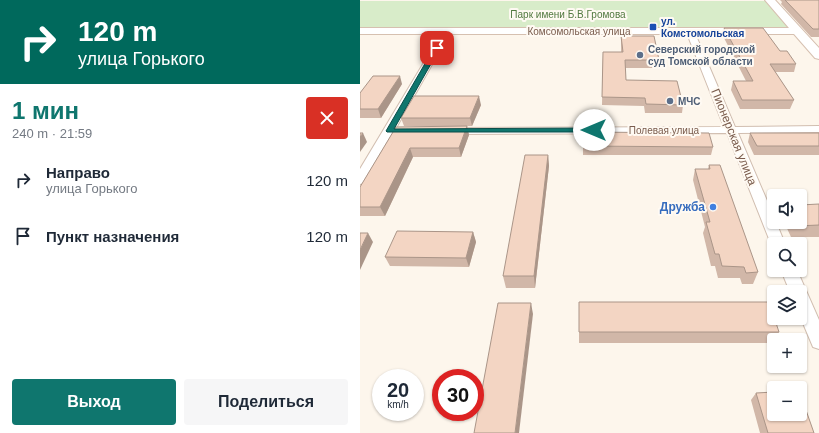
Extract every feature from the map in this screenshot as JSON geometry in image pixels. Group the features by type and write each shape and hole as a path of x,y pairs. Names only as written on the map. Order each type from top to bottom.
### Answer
{"main road":[{"path":"770,0 819,55"},
{"name":"Комсомольская улица","path":"360,31 798,31"}],"street":[{"path":"360,180 447,31"},
{"name":"Пионерская улица","path":"690,31 775,237"},
{"name":"Полевая улица","path":"438,131 819,129"},
{"path":"389,131 423,131"},
{"path":"807,313 819,341"}],"green space":[{"name":"Парк имени Б.В.Громова","path":"360,1 765,1 789,28 360,28"}],"building":[{"path":"785,0 819,0 819,29 813,29"},
{"path":"724,28 763,28 780,51 787,51 796,64 770,64 794,100 742,100 733,81 753,81"},
{"path":"621,36 654,36 659,60 625,60 626,80 677,81 683,105 646,104 645,98 602,97 603,52 623,52"},
{"path":"373,76 400,76 378,109 360,109 360,93"},
{"path":"414,96 479,96 470,118 401,118"},
{"path":"467,126 459,148 410,148 380,207 360,207 360,187 396,127"},
{"path":"583,132 709,133 713,147 583,146"},
{"path":"750,133 819,133 819,146 757,146"},
{"path":"525,155 548,155 534,276 503,276"},
{"name":"Дружба","path":"709,165 720,165 758,272 746,273 744,267 722,266 719,254 715,254 706,222 710,222 695,169 710,169"},
{"path":"819,204 819,225 807,226 807,205"},
{"path":"397,231 473,232 466,258 385,257"},
{"path":"360,233 368,233 360,250"},
{"path":"579,302 767,302 767,325 777,325 779,332 579,332"},
{"path":"498,303 531,303 515,433 474,433 476,421 484,421 484,379"},
{"path":"767,392 767,421 807,421 807,413 814,433 768,433 756,393"}],"place":[{"name":"ул. Комстомольская","path":"653,27"},
{"name":"Северский городской суд Томской области","path":"640,55"},
{"name":"МЧС","path":"670,101"},
{"name":"Дружба","path":"713,207"}],"route":[{"path":"437,48 389,131 484,132 594,130"}]}
